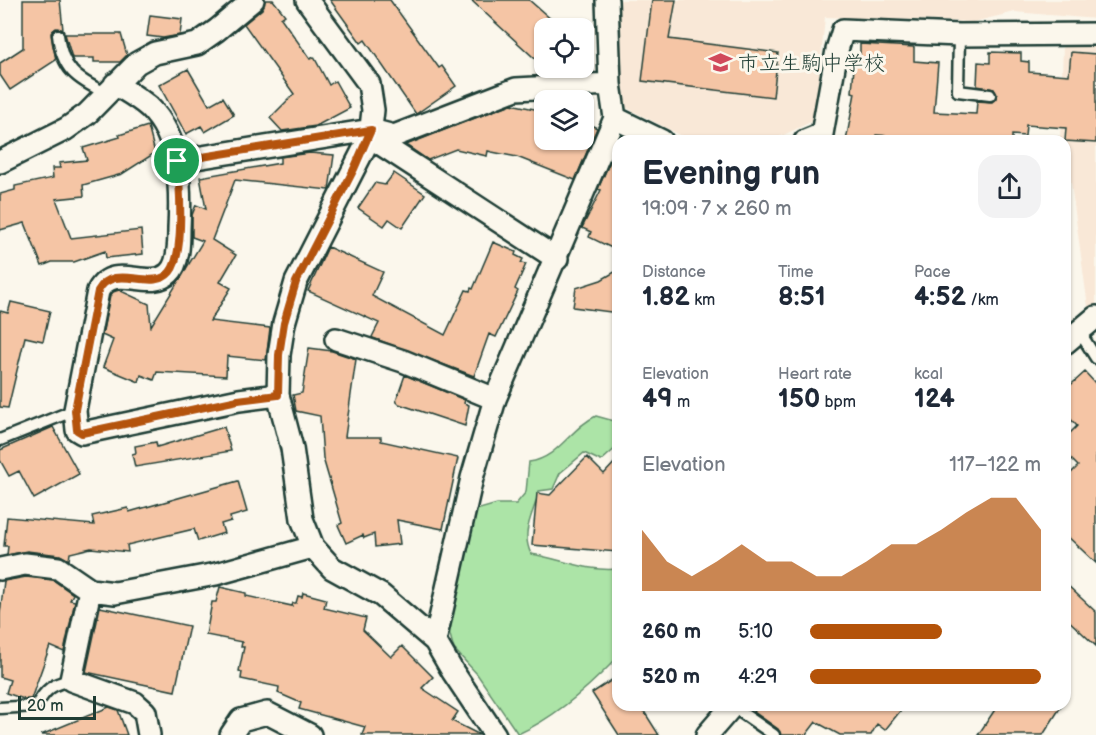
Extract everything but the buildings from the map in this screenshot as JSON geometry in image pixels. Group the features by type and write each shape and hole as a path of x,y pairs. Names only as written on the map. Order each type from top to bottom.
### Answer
{"street":[{"path":"0,162 66,129 87,114 137,63 155,53 197,44 253,0"},
{"path":"307,0 369,84 374,110 370,134 296,282 284,323 279,355 278,395 292,448 302,519 313,548 332,568 381,595 435,641 495,735"},
{"path":"435,641 472,478 495,399 557,259 615,118 610,84 607,0"},
{"path":"818,135 843,30 959,35 1096,34"},
{"path":"177,161 370,134 394,136 516,89 610,84"},
{"path":"110,88 150,108 165,130 177,161 181,189 176,258 169,272 158,279 113,277 103,281 98,291 75,410 77,430 82,433 238,400 278,395"},
{"path":"615,118 650,135"},
{"path":"370,134 557,259"},
{"path":"1072,337 1096,316"},
{"path":"336,339 495,399"},
{"path":"0,568 25,564 58,568 90,590 115,593 216,574 313,548"},
{"path":"90,590 72,680 135,703 146,712 149,735"},
{"path":"707,735 728,711"},
{"path":"231,735 241,720 267,713 310,735"}],"lane":[{"path":"58,35 60,54 81,81 110,88"},
{"path":"959,35 958,91 990,95"},
{"path":"1072,337 1096,358"},
{"path":"0,440 75,410"},
{"path":"0,708 36,706 43,694 56,683 72,680"},
{"path":"739,711 774,735"}],"shaded area":[{"name":"市立生駒中学校","path":"616,0 1096,0 1096,19 1015,12 973,22 825,17 815,120 784,135 680,135 621,105"},
{"path":"1096,42 1096,309 1089,314 1071,184 1071,135 1060,135 1063,45"}],"green space":[{"path":"596,416 612,420 612,451 601,461 584,453 560,473 553,489 539,491 529,522 527,538 531,554 585,567 612,569 612,663 593,682 557,711 518,734 477,674 454,649 448,628 476,510 497,504 516,504 526,492 529,462 557,449 587,421"}],"place":[{"name":"市立生駒中学校","path":"720,63"}],"route":[{"path":"371,130 370,137 296,282 284,323 279,355 278,395 238,400 82,433 77,430 75,410 98,291 103,281 113,277 158,279 169,272 176,258 179,239 181,189 177,161 371,130"}]}
